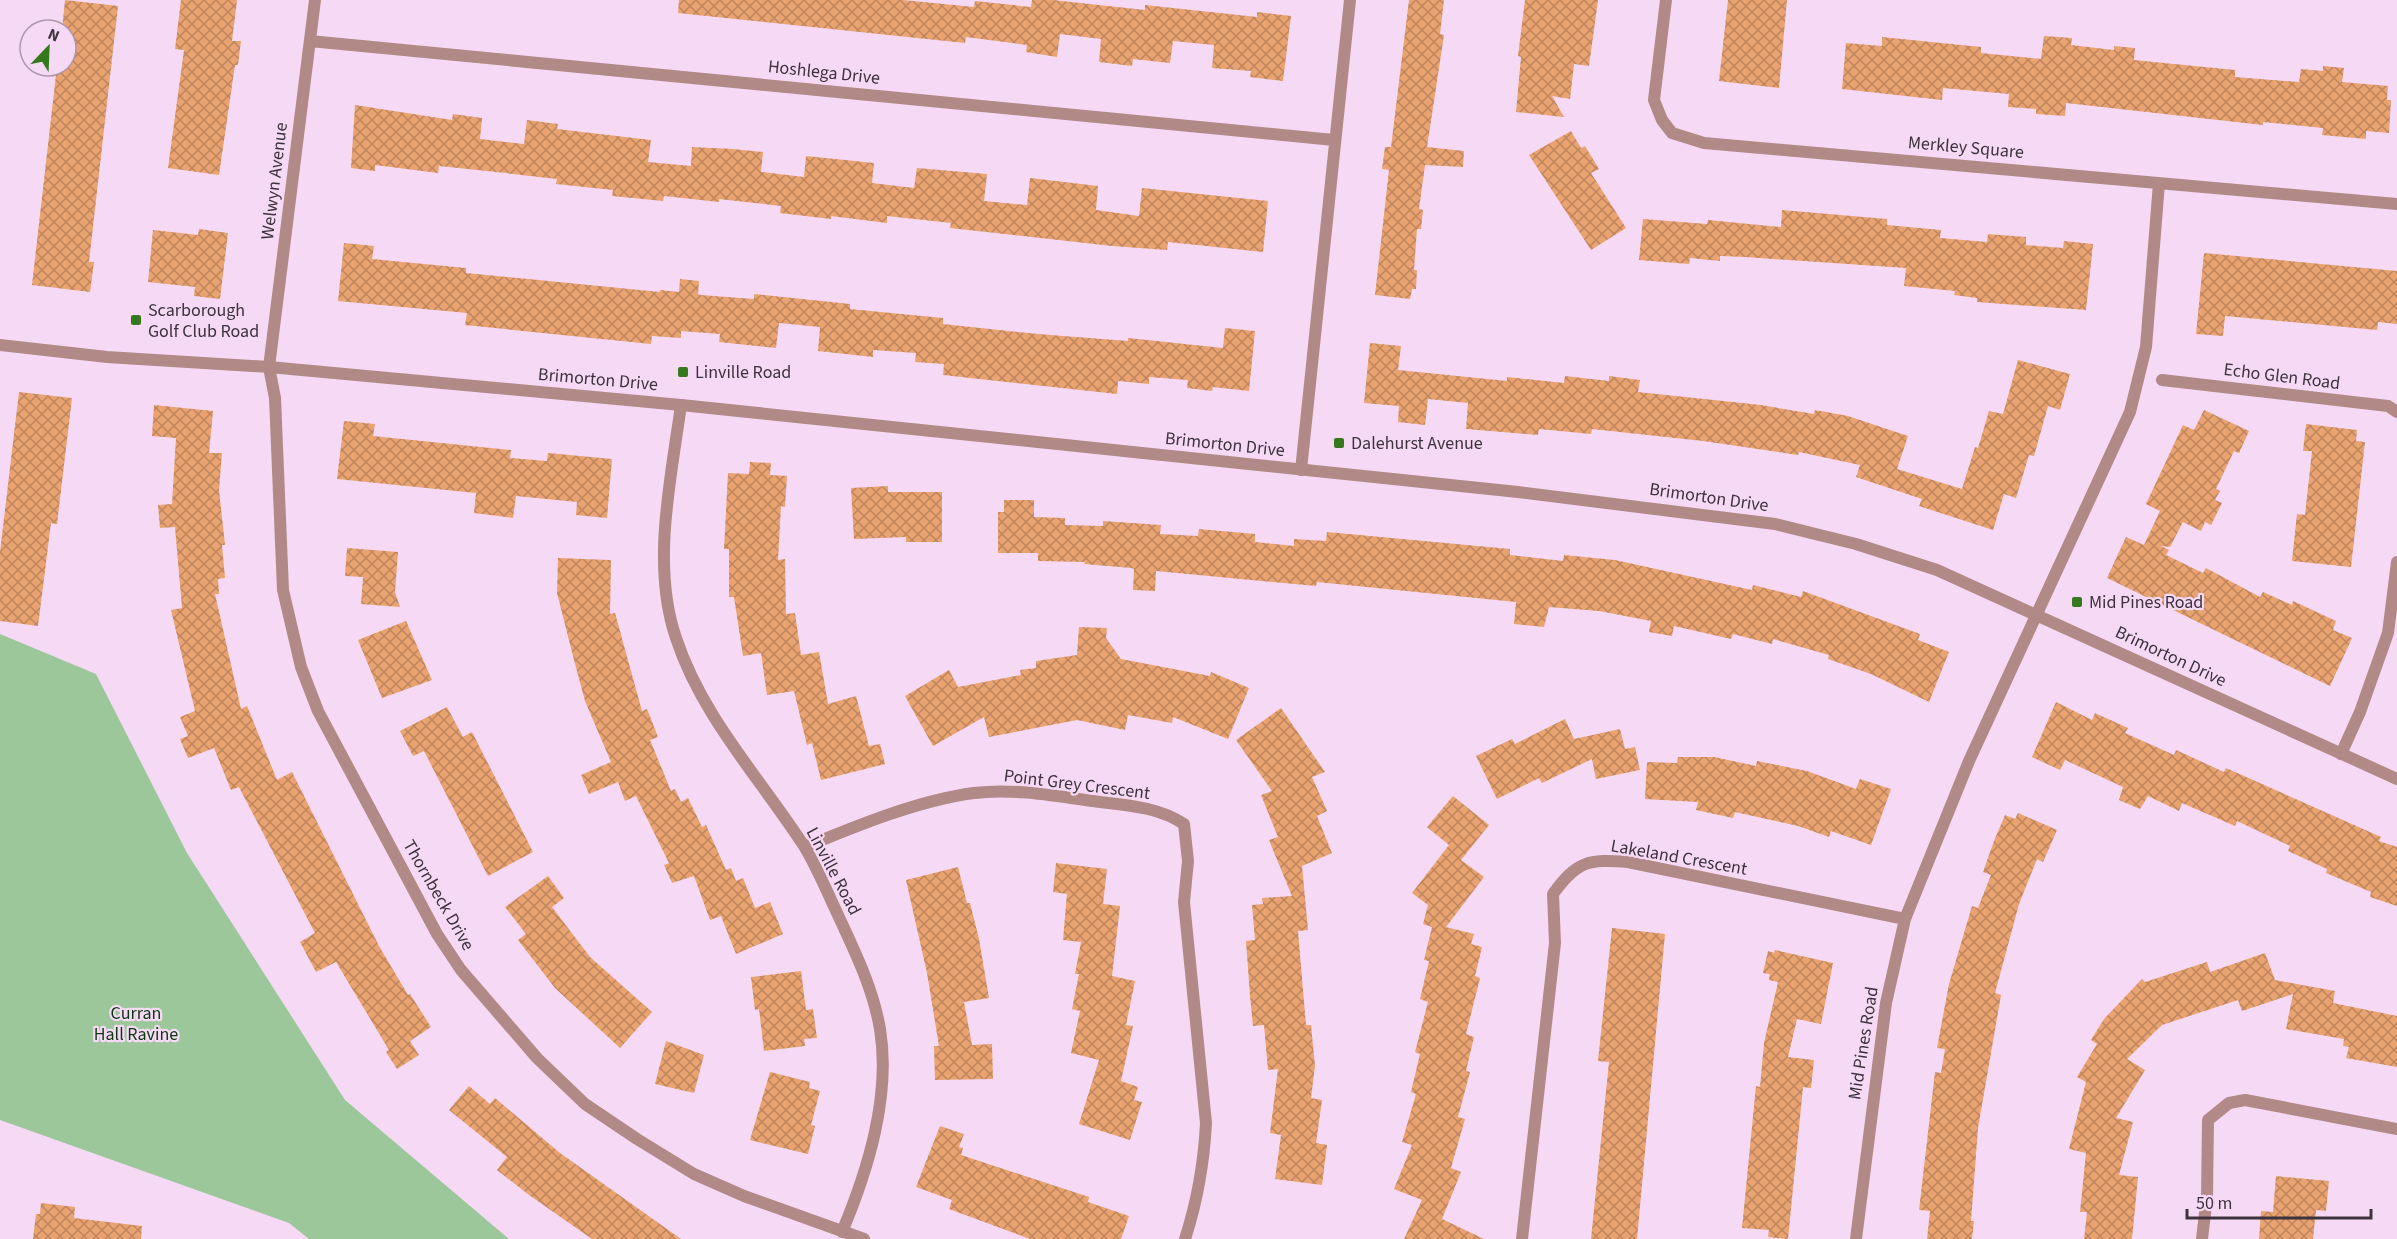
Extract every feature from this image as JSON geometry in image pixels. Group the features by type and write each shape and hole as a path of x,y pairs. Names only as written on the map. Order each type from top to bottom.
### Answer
{"street":[{"name":"Welwyn Avenue","path":"269,367 315,0"},
{"path":"1301,470 1350,0"},
{"name":"Merkley Square","path":"1666,0 1654,100 1672,133 1684,138 1704,143 2397,204"},
{"name":"Hoshlega Drive","path":"310,40 1334,140"},
{"name":"Mid Pines Road","path":"1856,1239 1884,1014 1905,919 1969,761 2130,412 2146,347 2159,183"},
{"name":"Brimorton Drive","path":"0,345 107,357 269,367 681,405 1530,493 1775,524 1856,544 1937,570 2397,780"},
{"name":"Thornbeck Drive","path":"269,367 275,398 283,590 301,667 318,711 437,934 493,1008 537,1058 585,1104 694,1174 744,1196 864,1239"},
{"name":"Echo Glen Road","path":"2162,380 2388,406 2397,412"},
{"name":"Linville Road","path":"681,405 672,465 666,553 669,608 675,637 687,666 724,734 805,847 865,974 875,1006 882,1050 881,1094 858,1194 842,1232"},
{"path":"2341,754 2360,712 2388,633 2397,562"},
{"name":"Point Grey Crescent","path":"805,847 911,809 974,793 1014,791 1138,806 1171,815 1184,824 1188,861 1184,902 1206,1123 1204,1154 1192,1218 1185,1239"},
{"name":"Lakeland Crescent","path":"1522,1239 1555,944 1553,894 1578,865 1604,860 1628,862 1905,919"},
{"path":"2202,1239 2207,1196 2208,1120 2229,1103 2245,1100 2397,1129"}],"green space":[{"name":"Curran Hall Ravine","path":"0,634 96,674 187,853 345,1100 509,1239 309,1239 289,1223 0,1120"}],"building":[{"path":"65,0 118,6 89,262 94,262 90,292 32,285 56,78 78,78 78,18 63,18"},
{"path":"181,0 237,0 232,41 241,41 238,65 235,65 219,175 168,168 184,50 175,49"},
{"path":"679,0 903,0 974,7 975,1 1031,7 1032,0 1053,0 1145,10 1145,5 1257,17 1257,12 1291,16 1283,81 1250,77 1251,71 1212,68 1214,45 1173,41 1170,63 1133,59 1132,66 1099,62 1101,39 1060,34 1057,57 1026,52 1027,45 966,37 965,43 678,13"},
{"path":"1409,0 1444,0 1440,34 1444,35 1427,147 1464,151 1463,167 1425,165 1419,209 1423,210 1421,229 1417,229 1414,270 1417,270 1416,289 1412,289 1410,299 1375,295 1389,170 1382,169 1385,147 1391,147"},
{"path":"1525,0 1598,0 1589,66 1574,64 1570,99 1552,96 1564,117 1516,112 1521,57 1518,56"},
{"path":"1728,0 1787,0 1779,88 1719,81"},
{"path":"2044,36 2072,38 2071,45 2114,50 2114,46 2135,48 2134,60 2235,70 2235,77 2299,82 2301,69 2323,71 2323,66 2344,68 2342,82 2388,86 2387,100 2391,100 2389,133 2366,131 2366,139 2322,135 2323,128 2263,122 2263,125 2066,103 2065,116 2036,114 2036,109 2008,107 2009,94 1943,88 1942,100 1842,89 1846,43 1882,46 1882,37 1981,47 1981,53 2041,59"},
{"path":"355,105 452,120 453,114 482,118 480,139 524,144 527,120 558,124 557,129 651,140 648,162 691,166 692,147 733,149 763,152 761,172 804,177 806,156 874,163 872,183 914,188 917,168 987,174 984,201 1027,205 1030,178 1098,186 1096,210 1139,216 1142,188 1268,201 1263,252 1168,242 1167,250 1112,246 950,228 951,223 887,216 887,223 831,216 831,219 780,213 781,206 719,199 719,202 664,196 663,201 612,196 613,190 556,184 557,179 439,166 438,173 375,165 375,171 351,168"},
{"path":"1571,131 1581,148 1585,146 1599,169 1591,173 1626,228 1591,250 1529,155"},
{"path":"1782,210 1887,219 1887,225 1941,230 1940,238 1987,242 1988,234 2026,237 2026,245 2063,248 2064,241 2093,244 2086,310 1977,302 1977,298 1954,295 1955,291 1904,286 1906,268 1720,256 1720,261 1690,258 1689,264 1639,260 1643,219 1707,224 1708,220 1781,227"},
{"path":"199,229 228,233 220,299 194,296 195,287 148,282 153,230 198,235"},
{"path":"344,243 374,246 372,259 466,268 466,273 660,292 660,290 679,292 680,279 699,281 698,294 701,295 754,299 754,294 850,304 850,309 943,318 943,324 1038,334 1128,341 1128,338 1223,348 1225,328 1255,331 1249,391 1213,387 1212,391 1187,388 1188,380 1149,377 1149,384 1118,381 1117,394 943,375 944,364 915,362 916,353 873,350 873,357 818,351 820,327 779,323 776,348 719,342 720,334 681,331 681,338 652,336 651,344 465,325 467,313 338,301"},
{"path":"2204,253 2397,271 2397,324 2378,322 2377,330 2225,316 2223,336 2196,334"},
{"path":"1370,343 1401,346 1398,370 1507,381 1507,377 1564,383 1565,376 1609,381 1609,376 1640,380 1638,392 1761,405 1814,414 1815,410 1848,416 1908,436 1897,469 1962,489 1989,411 2003,414 2018,360 2070,374 2060,410 2048,406 2034,456 2029,455 2016,498 2004,494 1993,530 1919,506 1922,499 1856,477 1860,465 1799,452 1798,455 1703,441 1592,429 1591,434 1539,429 1538,435 1466,429 1468,403 1428,399 1425,425 1398,422 1399,406 1364,403"},
{"path":"19,392 72,398 57,524 51,523 38,626 0,621 0,552"},
{"path":"154,405 213,411 209,453 222,453 219,490 225,545 222,545 225,578 218,579 219,594 215,594 241,709 247,706 277,780 292,772 379,946 408,995 410,994 431,1027 410,1041 419,1055 397,1069 386,1052 389,1050 336,962 316,972 300,942 315,933 239,787 231,790 214,748 188,758 180,739 188,736 180,717 195,711 171,610 182,608 175,527 160,528 158,505 172,504 176,438 152,436"},
{"path":"2204,410 2249,431 2239,453 2234,451 2216,489 2220,491 2215,500 2222,503 2211,525 2205,522 2201,531 2183,522 2170,547 2161,546 2169,550 2166,555 2203,573 2206,568 2260,597 2263,592 2292,605 2293,601 2336,621 2333,630 2352,638 2330,686 2107,578 2126,537 2144,545 2160,511 2146,504 2183,425 2194,430"},
{"path":"344,421 375,424 373,436 511,450 510,458 547,461 548,453 612,459 607,518 576,515 577,502 516,496 513,518 474,513 476,493 337,479"},
{"path":"2306,424 2357,430 2356,441 2365,442 2351,567 2292,561 2297,514 2305,515 2312,451 2303,451"},
{"path":"750,462 771,463 770,475 787,476 785,507 781,506 778,560 785,559 786,614 795,613 801,655 819,652 828,704 856,696 869,746 880,744 885,764 821,780 812,743 807,745 794,691 767,695 761,653 743,656 734,597 729,597 729,549 724,549 728,473 749,474"},
{"path":"888,486 888,492 942,492 942,542 906,542 906,537 854,539 851,488"},
{"path":"1004,500 1034,500 1034,517 1065,518 1065,525 1103,526 1103,521 1161,525 1160,534 1198,536 1199,529 1255,534 1255,542 1294,546 1294,539 1326,541 1327,532 1510,549 1510,555 1563,561 1564,555 1615,560 1752,590 1753,585 1801,597 1803,591 1920,634 1918,640 1949,652 1929,702 1871,674 1828,659 1829,655 1773,639 1772,644 1733,634 1731,639 1674,626 1672,636 1649,632 1651,621 1599,611 1549,607 1544,627 1514,624 1516,602 1317,582 1316,586 1156,571 1155,591 1133,590 1134,569 1131,568 1084,564 1085,562 1038,561 1038,553 998,553 998,512 1004,512"},
{"path":"347,548 398,552 395,592 400,607 361,604 363,577 345,576"},
{"path":"558,558 611,560 610,614 615,613 642,711 647,709 658,737 650,740 671,791 675,789 681,802 688,798 702,827 706,825 726,870 731,868 736,881 743,878 755,908 770,902 783,934 736,954 721,916 710,920 694,876 672,883 664,865 669,863 636,796 625,801 618,782 589,794 581,775 611,762 585,701 574,660 557,593"},
{"path":"406,621 432,680 382,698 358,640"},
{"path":"1079,627 1107,628 1106,638 1121,659 1210,676 1211,672 1249,688 1228,739 1173,717 1172,723 1128,715 1125,730 1077,720 989,737 984,717 933,746 905,696 949,670 958,687 1021,675 1020,670 1036,668 1036,661 1077,655"},
{"path":"2056,702 2092,720 2095,713 2128,728 2125,733 2174,755 2176,750 2224,772 2226,768 2381,837 2379,841 2397,847 2397,906 2370,897 2371,892 2326,873 2327,869 2288,851 2290,846 2237,821 2235,826 2182,803 2179,811 2148,796 2140,809 2119,800 2123,787 2065,760 2060,770 2032,757"},
{"path":"447,707 463,737 472,732 533,852 488,876 424,751 413,756 400,731"},
{"path":"1281,708 1325,772 1312,777 1327,811 1317,816 1332,853 1302,866 1308,930 1298,931 1306,1025 1311,1025 1315,1066 1311,1098 1322,1100 1316,1143 1327,1145 1322,1185 1275,1179 1281,1135 1270,1133 1278,1069 1268,1070 1264,1025 1253,1026 1250,996 1246,941 1255,940 1252,905 1263,904 1262,898 1292,896 1269,840 1278,837 1261,795 1272,791 1236,740"},
{"path":"1565,719 1574,739 1620,729 1625,749 1635,747 1640,770 1596,779 1592,759 1542,783 1539,778 1497,799 1476,756 1512,739 1515,744"},
{"path":"1678,757 1714,757 1756,766 1757,761 1807,771 1856,789 1860,779 1891,789 1871,845 1831,831 1829,837 1798,826 1735,812 1733,818 1696,810 1698,802 1645,799 1647,762 1677,763"},
{"path":"1453,796 1489,825 1461,860 1484,877 1446,927 1474,934 1471,944 1482,947 1475,976 1480,978 1466,1034 1474,1037 1466,1071 1470,1072 1458,1117 1465,1119 1451,1168 1461,1172 1442,1219 1484,1239 1404,1239 1422,1200 1394,1189 1412,1145 1402,1142 1416,1094 1411,1092 1420,1054 1415,1052 1428,1002 1420,999 1429,961 1424,960 1432,927 1423,924 1428,905 1412,893 1449,845 1427,827"},
{"path":"2018,813 2057,830 2043,862 2037,859 2019,904 1995,993 2001,995 1978,1128 1971,1221 1974,1221 1972,1239 1927,1239 1930,1211 1919,1210 1935,1072 1941,1073 1945,1049 1937,1048 1949,984 1972,906 1978,908 1991,875 1983,872 1994,841 2005,815 2015,819"},
{"path":"1056,863 1107,869 1103,904 1120,906 1112,976 1135,981 1126,1025 1133,1026 1121,1081 1138,1087 1134,1100 1142,1102 1130,1140 1079,1124 1099,1060 1071,1053 1080,1011 1072,1009 1079,974 1075,974 1081,942 1063,940 1067,894 1053,892"},
{"path":"958,867 979,939 989,998 964,1002 972,1045 992,1044 993,1079 935,1080 934,1046 939,1046 927,973 906,880"},
{"path":"548,876 564,898 552,907 590,957 652,1012 620,1048 555,988 518,940 526,934 505,907"},
{"path":"1612,928 1665,934 1637,1239 1591,1239 1609,1062 1598,1061"},
{"path":"1775,950 1833,963 1821,1024 1797,1019 1788,1057 1814,1060 1811,1088 1803,1087 1788,1239 1768,1237 1769,1230 1742,1228 1756,1086 1760,1087 1764,1043 1778,982 1769,980 1770,974 1763,973 1768,951 1774,953"},
{"path":"2265,953 2275,980 2335,991 2333,1003 2397,1016 2397,1067 2346,1058 2349,1047 2343,1046 2344,1039 2286,1029 2293,994 2242,1011 2238,1000 2162,1025 2127,1059 2145,1070 2116,1118 2133,1122 2119,1175 2138,1177 2132,1239 2084,1239 2087,1212 2080,1212 2086,1153 2069,1149 2086,1082 2077,1077 2097,1044 2091,1040 2104,1019 2142,979 2145,982 2207,962 2210,972"},
{"path":"801,971 806,1010 813,1009 817,1038 804,1039 805,1046 764,1051 759,1009 755,1010 751,977"},
{"path":"666,1041 704,1055 694,1093 655,1084"},
{"path":"770,1072 810,1082 809,1088 820,1091 811,1125 815,1126 808,1154 750,1140"},
{"path":"469,1086 490,1104 495,1098 560,1153 681,1239 592,1239 529,1195 497,1170 507,1157 449,1110"},
{"path":"940,1126 964,1134 959,1147 963,1148 961,1155 1089,1197 1088,1202 1129,1216 1121,1239 1030,1239 949,1209 952,1200 916,1187"},
{"path":"2276,1176 2329,1181 2326,1211 2316,1210 2313,1239 2259,1239 2261,1211 2273,1212"},
{"path":"41,1203 75,1207 74,1218 142,1226 141,1239 33,1239 36,1214 40,1214"}],"place":[{"name":"Scarborough Golf Club Road","path":"136,320"},
{"name":"Linville Road","path":"683,372"},
{"name":"Dalehurst Avenue","path":"1339,443"},
{"name":"Mid Pines Road","path":"2077,602"}]}
